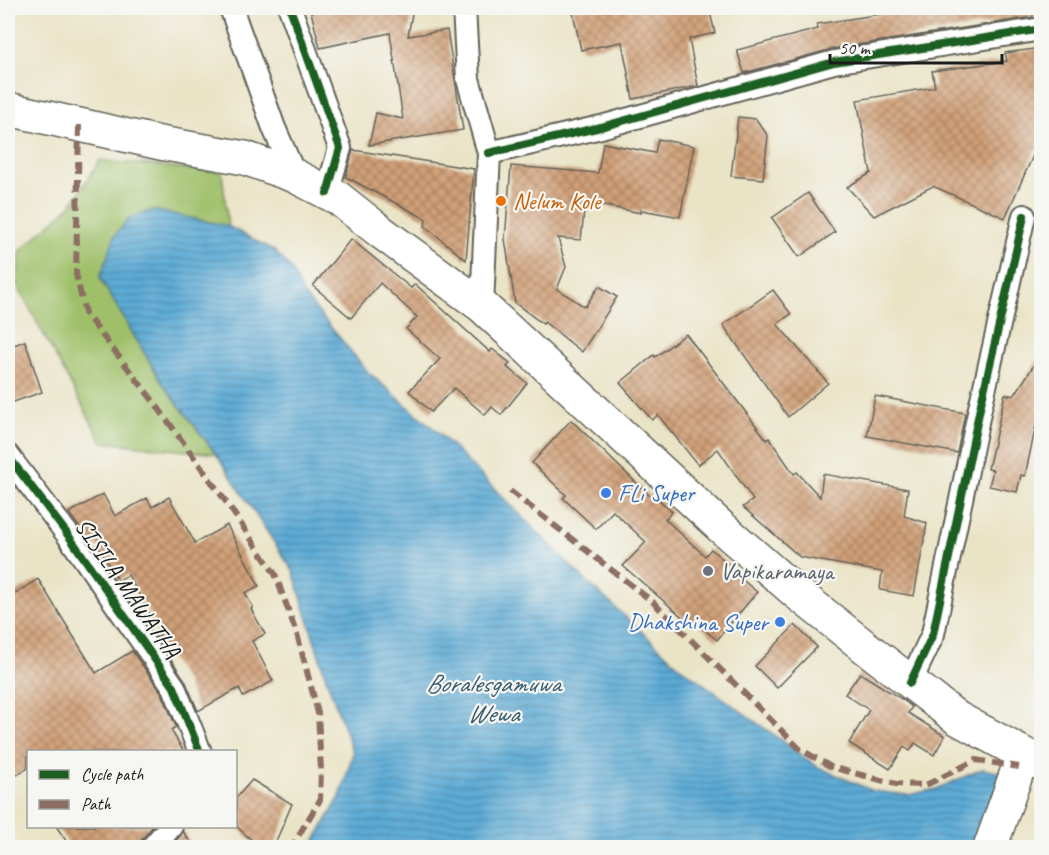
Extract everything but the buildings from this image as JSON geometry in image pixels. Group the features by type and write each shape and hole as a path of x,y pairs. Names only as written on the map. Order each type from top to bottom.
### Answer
{"main road":[{"path":"8,109 160,143 245,158 295,176 338,198 482,306 720,526 797,593 957,718 1032,760 990,848"}],"street":[{"path":"231,8 274,128 295,176"},
{"path":"290,8 340,148 327,193"},
{"path":"464,8 468,79 489,153 482,306"},
{"path":"489,153 601,128 834,62 1041,29"},
{"path":"910,683 933,634 980,408 1024,216"},
{"name":"SISILA MAWATHA","path":"8,456 68,536 174,687 199,750"},
{"path":"152,848 169,828"}],"green space":[{"path":"100,160 222,172 228,226 153,210 100,278 163,384 216,454 102,442 17,285 21,250 71,205"}],"water":[{"name":"Boralesgamuwa Wewa","path":"153,210 228,226 275,251 291,269 304,295 368,372 440,434 583,578 679,666 818,767 873,791 908,795 936,789 982,769 998,772 1004,778 981,847 311,847 340,797 353,753 326,678 293,571 216,454 163,384 100,278 115,235 130,218"}],"marked path":[{"path":"79,125 76,274 85,313 154,402 275,574 297,634 318,713 321,770 320,800 291,848"},
{"path":"510,491 653,602 800,749 831,767 896,784 926,785 976,760 1019,767"}],"cycle path":[{"path":"290,8 340,148 327,193"},
{"path":"489,153 601,127 834,62 1042,29"},
{"path":"910,683 933,634 980,408 1024,216"},
{"path":"8,456 68,535 174,687 199,750"}],"place":[{"name":"Nelum Kole","path":"501,201"},
{"name":"FLi Super","path":"606,493"},
{"name":"Vapikaramaya","path":"708,571"},
{"name":"Dhakshina Super","path":"780,622"}]}
